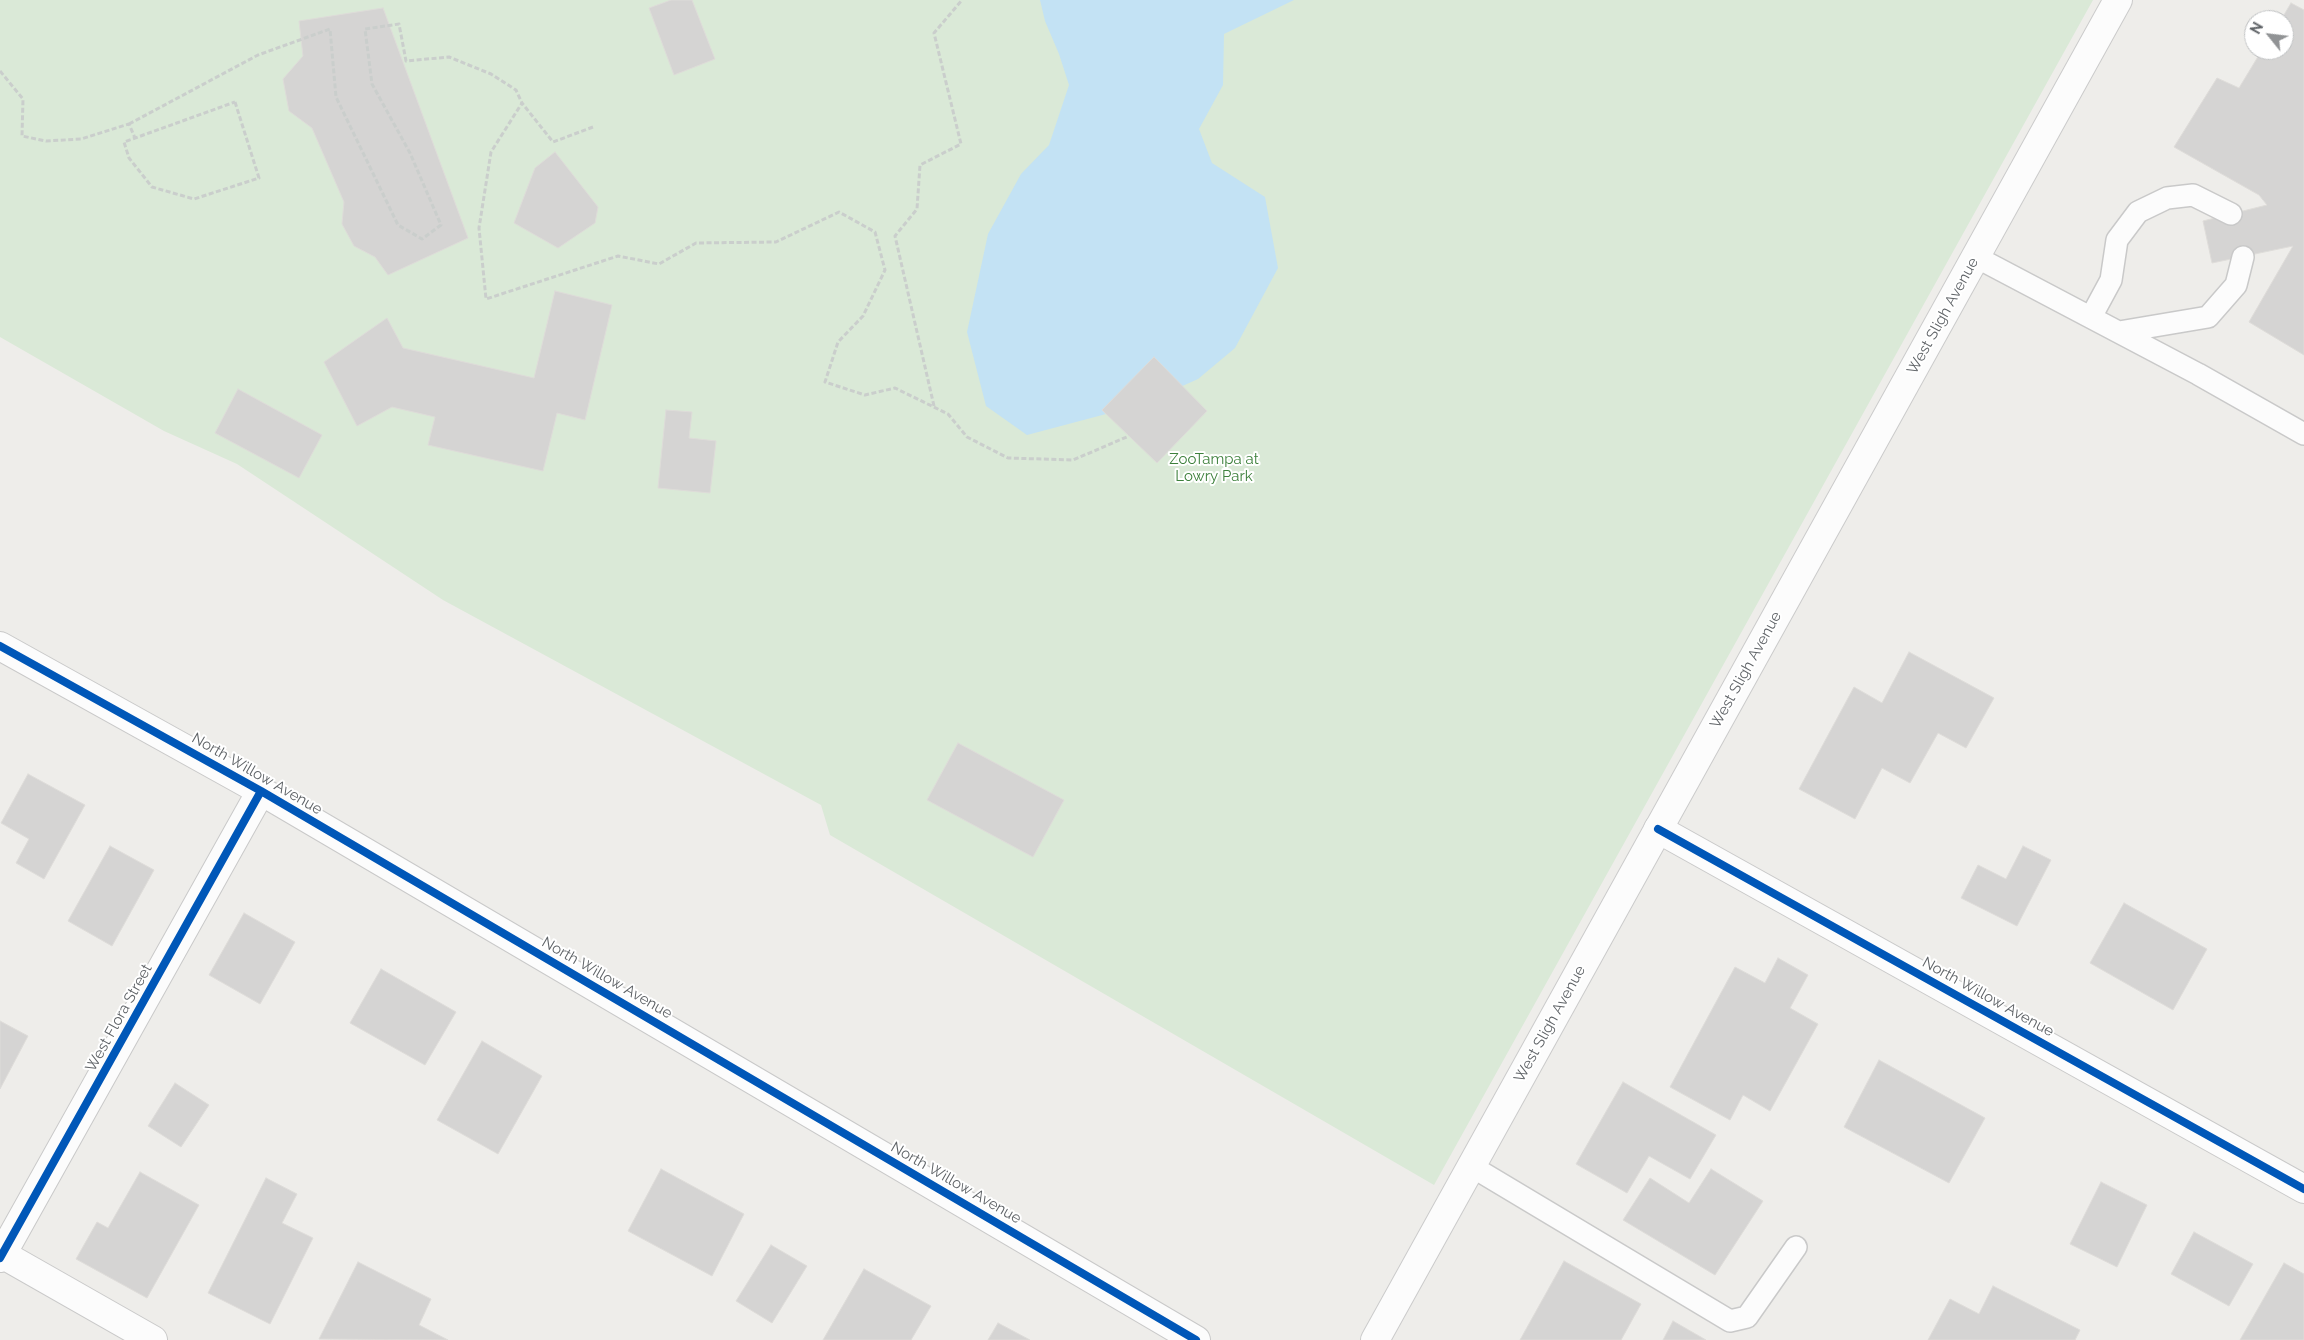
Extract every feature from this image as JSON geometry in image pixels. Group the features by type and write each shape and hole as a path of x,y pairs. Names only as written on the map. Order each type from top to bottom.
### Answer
{"street":[{"name":"West Sligh Avenue","path":"1375,1340 2118,0"},
{"name":"North Willow Avenue","path":"0,646 261,791 1196,1340"},
{"name":"West Flora Street","path":"1,1255 261,791"},
{"name":"North Willow Avenue","path":"1658,828 2304,1189"},
{"path":"1,1255 153,1340"}],"lane":[{"path":"2091,317 2111,280 2117,240 2138,212 2167,198 2193,195 2231,214"},
{"path":"1976,257 2119,332 2304,434"},
{"path":"2119,332 2208,317 2236,285 2243,257"},
{"path":"1471,1166 1730,1321 1747,1318 1796,1247"}],"path":[{"path":"934,406 895,236 917,209 920,165 960,144 934,33 962,0"},
{"path":"0,71 22,99 22,136 46,141 81,139 129,124 258,55 330,30 336,97 398,225 422,239 441,225 410,153 372,84 365,29 399,24 406,60 450,57 491,74 516,90 522,103 553,142 593,127"},
{"path":"235,102 259,178 194,199 152,187 129,158 124,142 135,138 235,102"},
{"path":"522,103 491,152 479,228 486,298 618,256 659,264 696,243 776,242 839,212 875,232 885,270 863,316 838,342 825,382 865,395 895,388 948,414 967,437 1008,458 1074,460 1129,436"},
{"path":"129,124 135,138"}],"green space":[{"name":"ZooTampa at Lowry Park","path":"0,0 2093,0 1434,1185 830,835 821,805 443,600 237,464 164,431 0,337"}],"water":[{"path":"1040,0 1294,0 1224,34 1223,85 1199,129 1212,163 1265,197 1278,268 1235,348 1198,379 1140,405 1027,435 986,406 967,332 988,234 1021,174 1049,145 1069,85 1059,54 1045,21"}],"building":[{"path":"671,0 692,0 715,59 674,75 649,8"},
{"path":"2291,3 2304,10 2304,355 2249,322 2293,246 2212,263 2203,221 2267,205 2259,195 2174,147 2217,78 2239,88 2256,60 2294,60 2294,10 2287,10"},
{"path":"383,8 468,238 388,275 375,257 354,246 342,224 344,202 312,128 289,111 283,79 303,56 299,21"},
{"path":"555,152 598,207 595,223 558,248 514,223 535,168"},
{"path":"555,291 612,305 585,420 557,413 543,471 428,445 435,417 392,407 357,426 324,362 387,318 403,348 534,378"},
{"path":"1154,357 1207,411 1157,463 1102,410"},
{"path":"238,389 322,435 299,478 215,433"},
{"path":"666,410 692,412 689,438 716,441 710,493 658,488"},
{"path":"1909,652 1994,698 1966,748 1938,733 1910,783 1882,768 1855,819 1799,789 1854,687 1882,703"},
{"path":"958,743 1064,800 1033,857 927,800"},
{"path":"28,774 85,805 44,879 16,863 29,839 1,823"},
{"path":"110,846 154,870 112,946 68,921"},
{"path":"2023,846 2051,860 2017,926 1961,898 1978,865 2006,879"},
{"path":"2124,903 2207,949 2173,1010 2090,963"},
{"path":"244,913 295,942 260,1004 209,975"},
{"path":"1778,958 1808,975 1790,1008 1818,1024 1770,1111 1743,1095 1730,1120 1670,1087 1735,967 1765,983"},
{"path":"381,969 456,1012 425,1065 350,1023"},
{"path":"0,1021 28,1036 0,1089"},
{"path":"482,1041 542,1076 498,1154 437,1120"},
{"path":"1879,1060 1985,1118 1949,1183 1844,1127"},
{"path":"1623,1082 1716,1135 1690,1179 1649,1156 1627,1193 1576,1164"},
{"path":"175,1083 209,1105 181,1147 148,1126"},
{"path":"661,1169 744,1214 712,1276 628,1231"},
{"path":"1711,1169 1763,1201 1715,1275 1623,1220 1650,1178 1689,1203"},
{"path":"140,1172 199,1205 147,1298 76,1259 97,1222 108,1228"},
{"path":"266,1178 297,1194 282,1223 313,1238 270,1324 208,1293"},
{"path":"2101,1182 2147,1205 2117,1267 2070,1244"},
{"path":"2194,1232 2253,1264 2229,1306 2171,1274"},
{"path":"771,1245 807,1266 772,1323 736,1301"},
{"path":"1564,1261 1641,1304 1621,1340 1520,1340"},
{"path":"358,1262 431,1299 419,1325 448,1340 319,1339"},
{"path":"2284,1263 2304,1274 2304,1340 2240,1340"},
{"path":"864,1269 931,1306 911,1340 823,1340"},
{"path":"1993,1286 2080,1330 2075,1340 1928,1340 1950,1299 1979,1314"},
{"path":"1673,1321 1706,1340 1663,1340"},
{"path":"998,1323 1030,1340 988,1340"}],"cycle path":[{"path":"0,646 261,791 1196,1340"},
{"path":"0,1258 261,791"},
{"path":"1658,829 2304,1189"}]}
